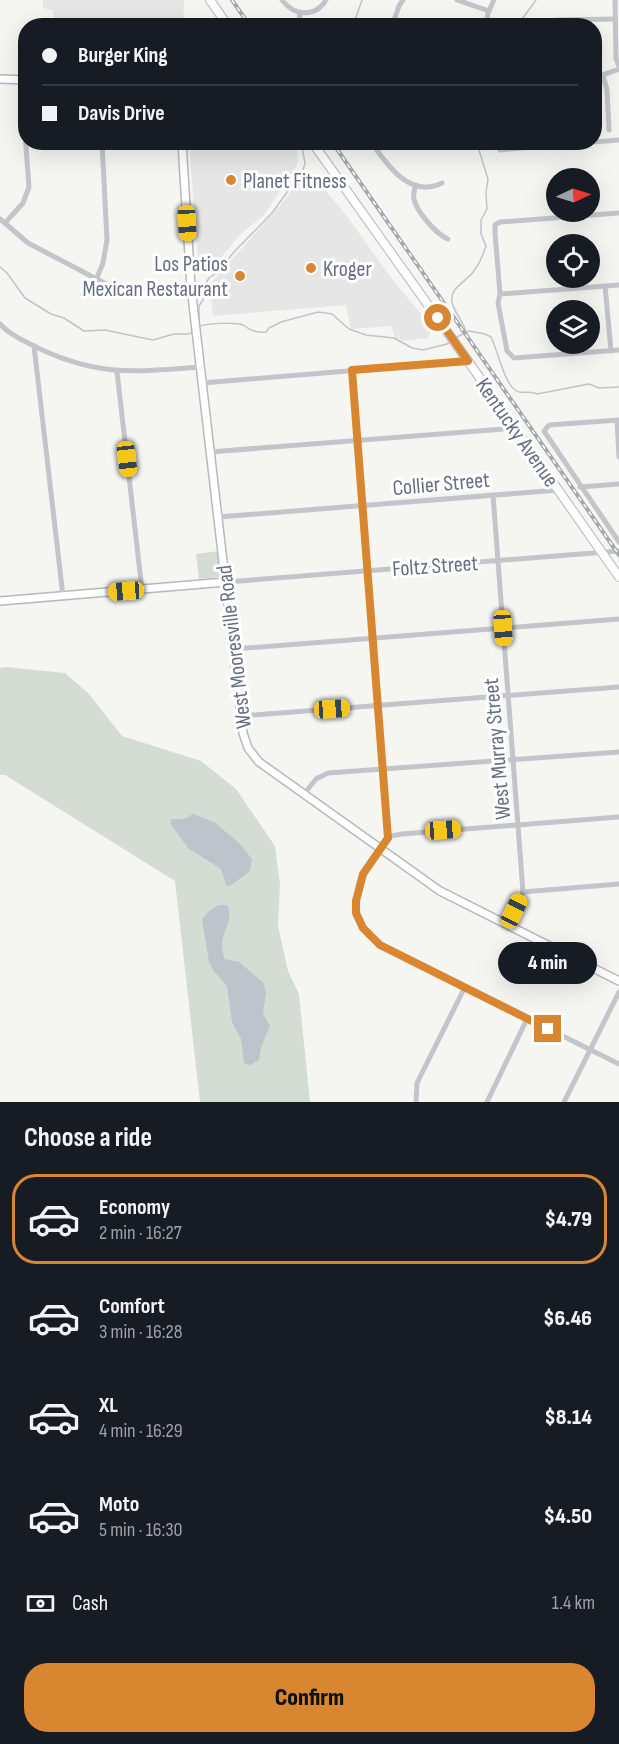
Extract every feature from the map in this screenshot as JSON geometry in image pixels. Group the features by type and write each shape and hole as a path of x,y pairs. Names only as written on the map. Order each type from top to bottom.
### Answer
{"main road":[{"path":"210,0 222,18"},
{"path":"0,79 18,80"},
{"name":"West Mooresville Road","path":"182,150 191,287 244,739 253,755 380,850 448,896 619,981"},
{"name":"Kentucky Avenue","path":"318,150 619,577"},
{"name":"Foltz Street","path":"0,601 226,582"}],"street":[{"path":"282,0 289,8 300,13 314,11 326,0"},
{"path":"395,18 404,0"},
{"path":"457,0 489,11"},
{"path":"488,18 494,0"},
{"path":"609,130 607,90 603,75 619,67 616,59 615,0"},
{"path":"300,13 300,18"},
{"path":"602,20 615,19"},
{"path":"602,141 619,140"},
{"path":"27,150 29,187 24,201 2,221 28,243 112,287 126,290 191,287"},
{"path":"96,280 105,255 107,240 102,150"},
{"path":"377,150 393,172 416,185 430,187 441,183"},
{"path":"416,185 413,197 416,206 438,234 448,240"},
{"path":"619,213 500,222 495,225 500,294 498,303 507,351 510,355 514,358 619,350"},
{"path":"500,294 619,285"},
{"path":"605,286 611,351"},
{"path":"0,324 7,331 34,346 69,361 117,372 200,367"},
{"path":"34,346 63,596"},
{"path":"202,382 468,361"},
{"path":"352,370 388,838"},
{"path":"117,372 142,590"},
{"path":"619,457 618,420 549,425 544,429 544,434 619,543"},
{"path":"210,452 515,428"},
{"path":"580,487 619,484"},
{"name":"Collier Street","path":"218,517 559,490"},
{"name":"West Murray Street","path":"493,495 524,892"},
{"name":"Foltz Street","path":"226,582 619,551"},
{"path":"234,649 619,619"},
{"path":"241,716 619,687"},
{"path":"304,794 316,779 327,773 619,752"},
{"path":"619,817 393,835 388,838 367,868 357,891 356,913 365,932 380,945 619,1064"},
{"path":"507,926 524,892 619,884"},
{"path":"416,1102 417,1083 465,987"},
{"path":"564,1102 619,992"},
{"path":"487,1102 527,1019"}],"shaded area":[{"path":"43,0 184,0 183,18 54,18 53,10 43,8"},
{"path":"190,150 296,150 297,166 265,214 241,234 212,268 199,270"},
{"path":"306,172 310,172 346,215 392,279 426,320 431,331 428,338 404,341 395,338 391,326 351,329 346,305 213,316 210,284 278,208"},
{"path":"219,551 221,577 199,579 196,554"},
{"path":"0,668 65,673 88,693 122,736 201,761 236,789 275,846 280,884 278,926 288,971 299,994 310,1102 200,1102 175,881 5,775 0,775"},
{"path":"193,814 214,822 239,843 252,859 250,871 230,886 226,885 221,869 188,848 170,823 172,819 184,819"},
{"path":"219,905 227,905 229,911 222,943 225,959 239,962 263,982 266,993 263,1014 270,1026 261,1047 259,1060 250,1065 244,1063 241,1039 232,1022 227,986 209,962 202,919 210,910"}],"waterway":[{"path":"356,18 362,0"},
{"path":"523,18 536,0"},
{"path":"199,326 199,306 203,300 206,283 272,213 303,170 305,163 303,150"},
{"path":"466,332 453,306 452,297 456,289 475,269 486,246 481,234 481,220 487,209 488,179 479,150"},
{"path":"0,267 25,298 84,331 105,330 153,340 192,332"},
{"path":"198,327 234,323 256,332 266,332 281,322 318,312 332,314 349,329 366,335 394,338 412,348 423,350 451,341"},
{"path":"455,338 469,331 491,337 504,373 511,386 517,391 537,394 589,384 599,388 619,387"}],"railway":[{"path":"232,0 244,18"},
{"path":"338,150 619,555"}],"place":[{"name":"Planet Fitness","path":"231,180"},
{"name":"Kroger","path":"311,268"},
{"name":"Los Patios Mexican Restaurant","path":"240,276"}],"route":[{"path":"438,318 468,361 352,370 388,838 363,874 357,891 356,913 365,932 380,945 548,1029"}]}
